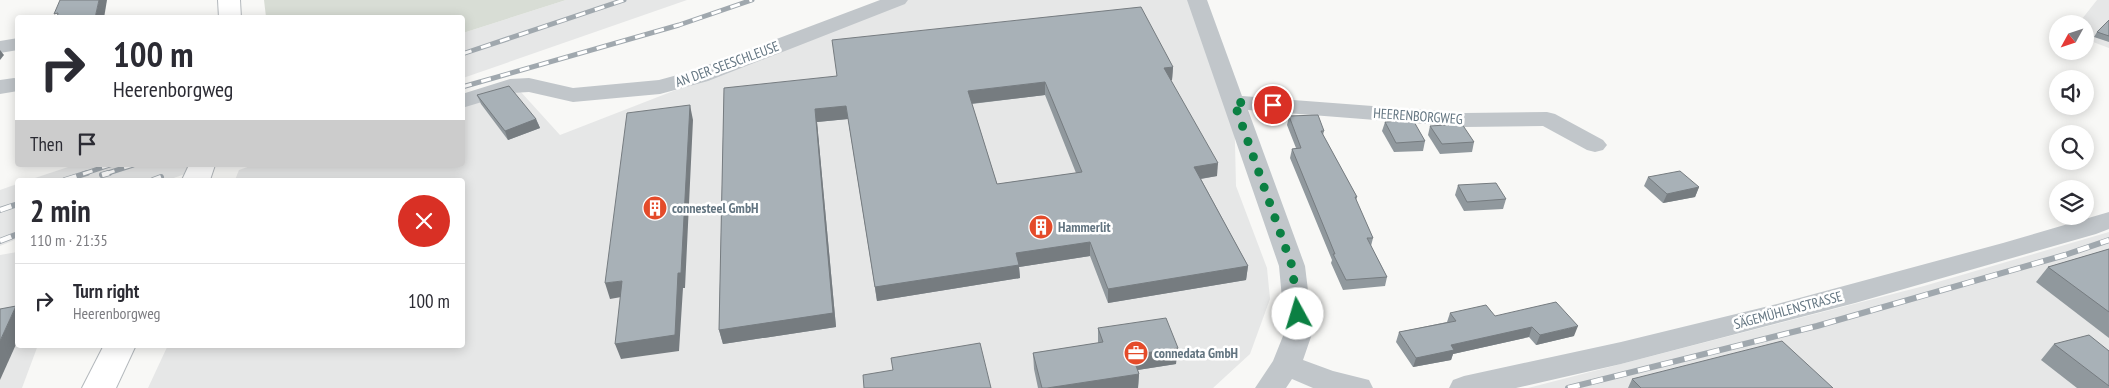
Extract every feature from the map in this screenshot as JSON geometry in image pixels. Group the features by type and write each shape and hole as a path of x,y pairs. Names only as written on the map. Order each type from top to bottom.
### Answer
{"main road":[{"path":"229,0 230,15"},
{"path":"99,388 119,348"}],"street":[{"name":"AN DER SEESCHLEUSE","path":"465,100 510,86 529,84 573,96 660,87 700,76 898,0"},
{"path":"1197,0 1292,266 1299,331 1278,376 1358,388"},
{"path":"0,47 15,44"},
{"name":"HEERENBORGWEG","path":"1234,102 1465,120 1548,119 1595,146"},
{"name":"SÄGEMÜHLENSTRASSE","path":"1464,388 1553,370 1912,278 2109,220"}],"shaded area":[{"path":"264,0 566,0 465,32 465,15 266,15"},
{"path":"566,0 687,0 465,77 465,32"},
{"path":"908,0 1189,0 1234,102 1236,186 1267,268 1270,299 1250,354 1213,388 148,388 167,348 465,348 465,178 236,178 239,170 247,167 465,167 465,95 510,80 560,135"},
{"path":"2097,0 2109,0 2109,48 2094,42 2094,15 2085,15"},
{"path":"68,167 205,167 174,178 35,178"},
{"path":"15,185 15,240 0,246 0,190"},
{"path":"2109,232 2109,388 1528,388 1924,286"},
{"path":"15,252 15,348 37,348 22,388 0,388 0,255"}],"building":[{"path":"60,0 99,0 96,15 54,14"},
{"path":"1141,7 1173,67 1164,68 1218,163 1194,167 1248,266 1108,289 1090,242 1016,253 1019,265 875,287 846,106 815,109 833,313 719,330 724,88 837,76 832,40","holes":["1045,82 1082,172 997,184 968,91"]},
{"path":"2109,20 2109,36 2097,32"},
{"path":"509,86 536,119 505,131 477,95"},
{"name":"connesteel GmbH","path":"690,105 681,273 678,273 675,335 615,344 622,281 605,283 627,113"},
{"path":"1318,115 1324,131 1321,131 1357,197 1355,197 1373,238 1367,238 1387,277 1346,280 1333,254 1335,254 1292,149 1301,148 1289,116"},
{"path":"1413,120 1425,141 1396,143 1385,122"},
{"path":"1462,124 1474,142 1442,144 1430,126"},
{"path":"1680,171 1699,187 1667,194 1648,177"},
{"path":"1496,183 1506,199 1467,202 1458,185"},
{"path":"2109,249 2109,312 2048,267"},
{"path":"1556,302 1578,326 1540,335 1532,327 1451,345 1454,350 1416,358 1399,332 1456,321 1450,313 1486,305 1495,316"},
{"path":"15,306 0,341 0,309"},
{"path":"1166,318 1178,348 1132,355 1139,374 1042,388 1033,353 1103,342 1098,328"},
{"path":"2089,335 2109,351 2109,386 2054,344"},
{"path":"1782,341 1833,388 1641,388 1632,379"},
{"path":"980,343 991,388 864,388 863,375 893,370 891,358"}],"railway":[{"path":"465,53 624,0"},
{"path":"465,86 679,25 752,0"},
{"path":"83,174 104,167"},
{"path":"105,174 127,167"},
{"path":"71,178 87,173"},
{"path":"102,175 109,173"},
{"path":"0,210 15,205"},
{"path":"0,241 15,235"},
{"path":"1568,388 1817,326 2065,255 2109,240"}],"place":[{"name":"connesteel GmbH","path":"655,208"},
{"name":"Hammerlit","path":"1041,227"},
{"name":"connedata GmbH","path":"1136,353"}],"route":[{"path":"1273,105 1234,102 1292,266 1298,314"}]}
